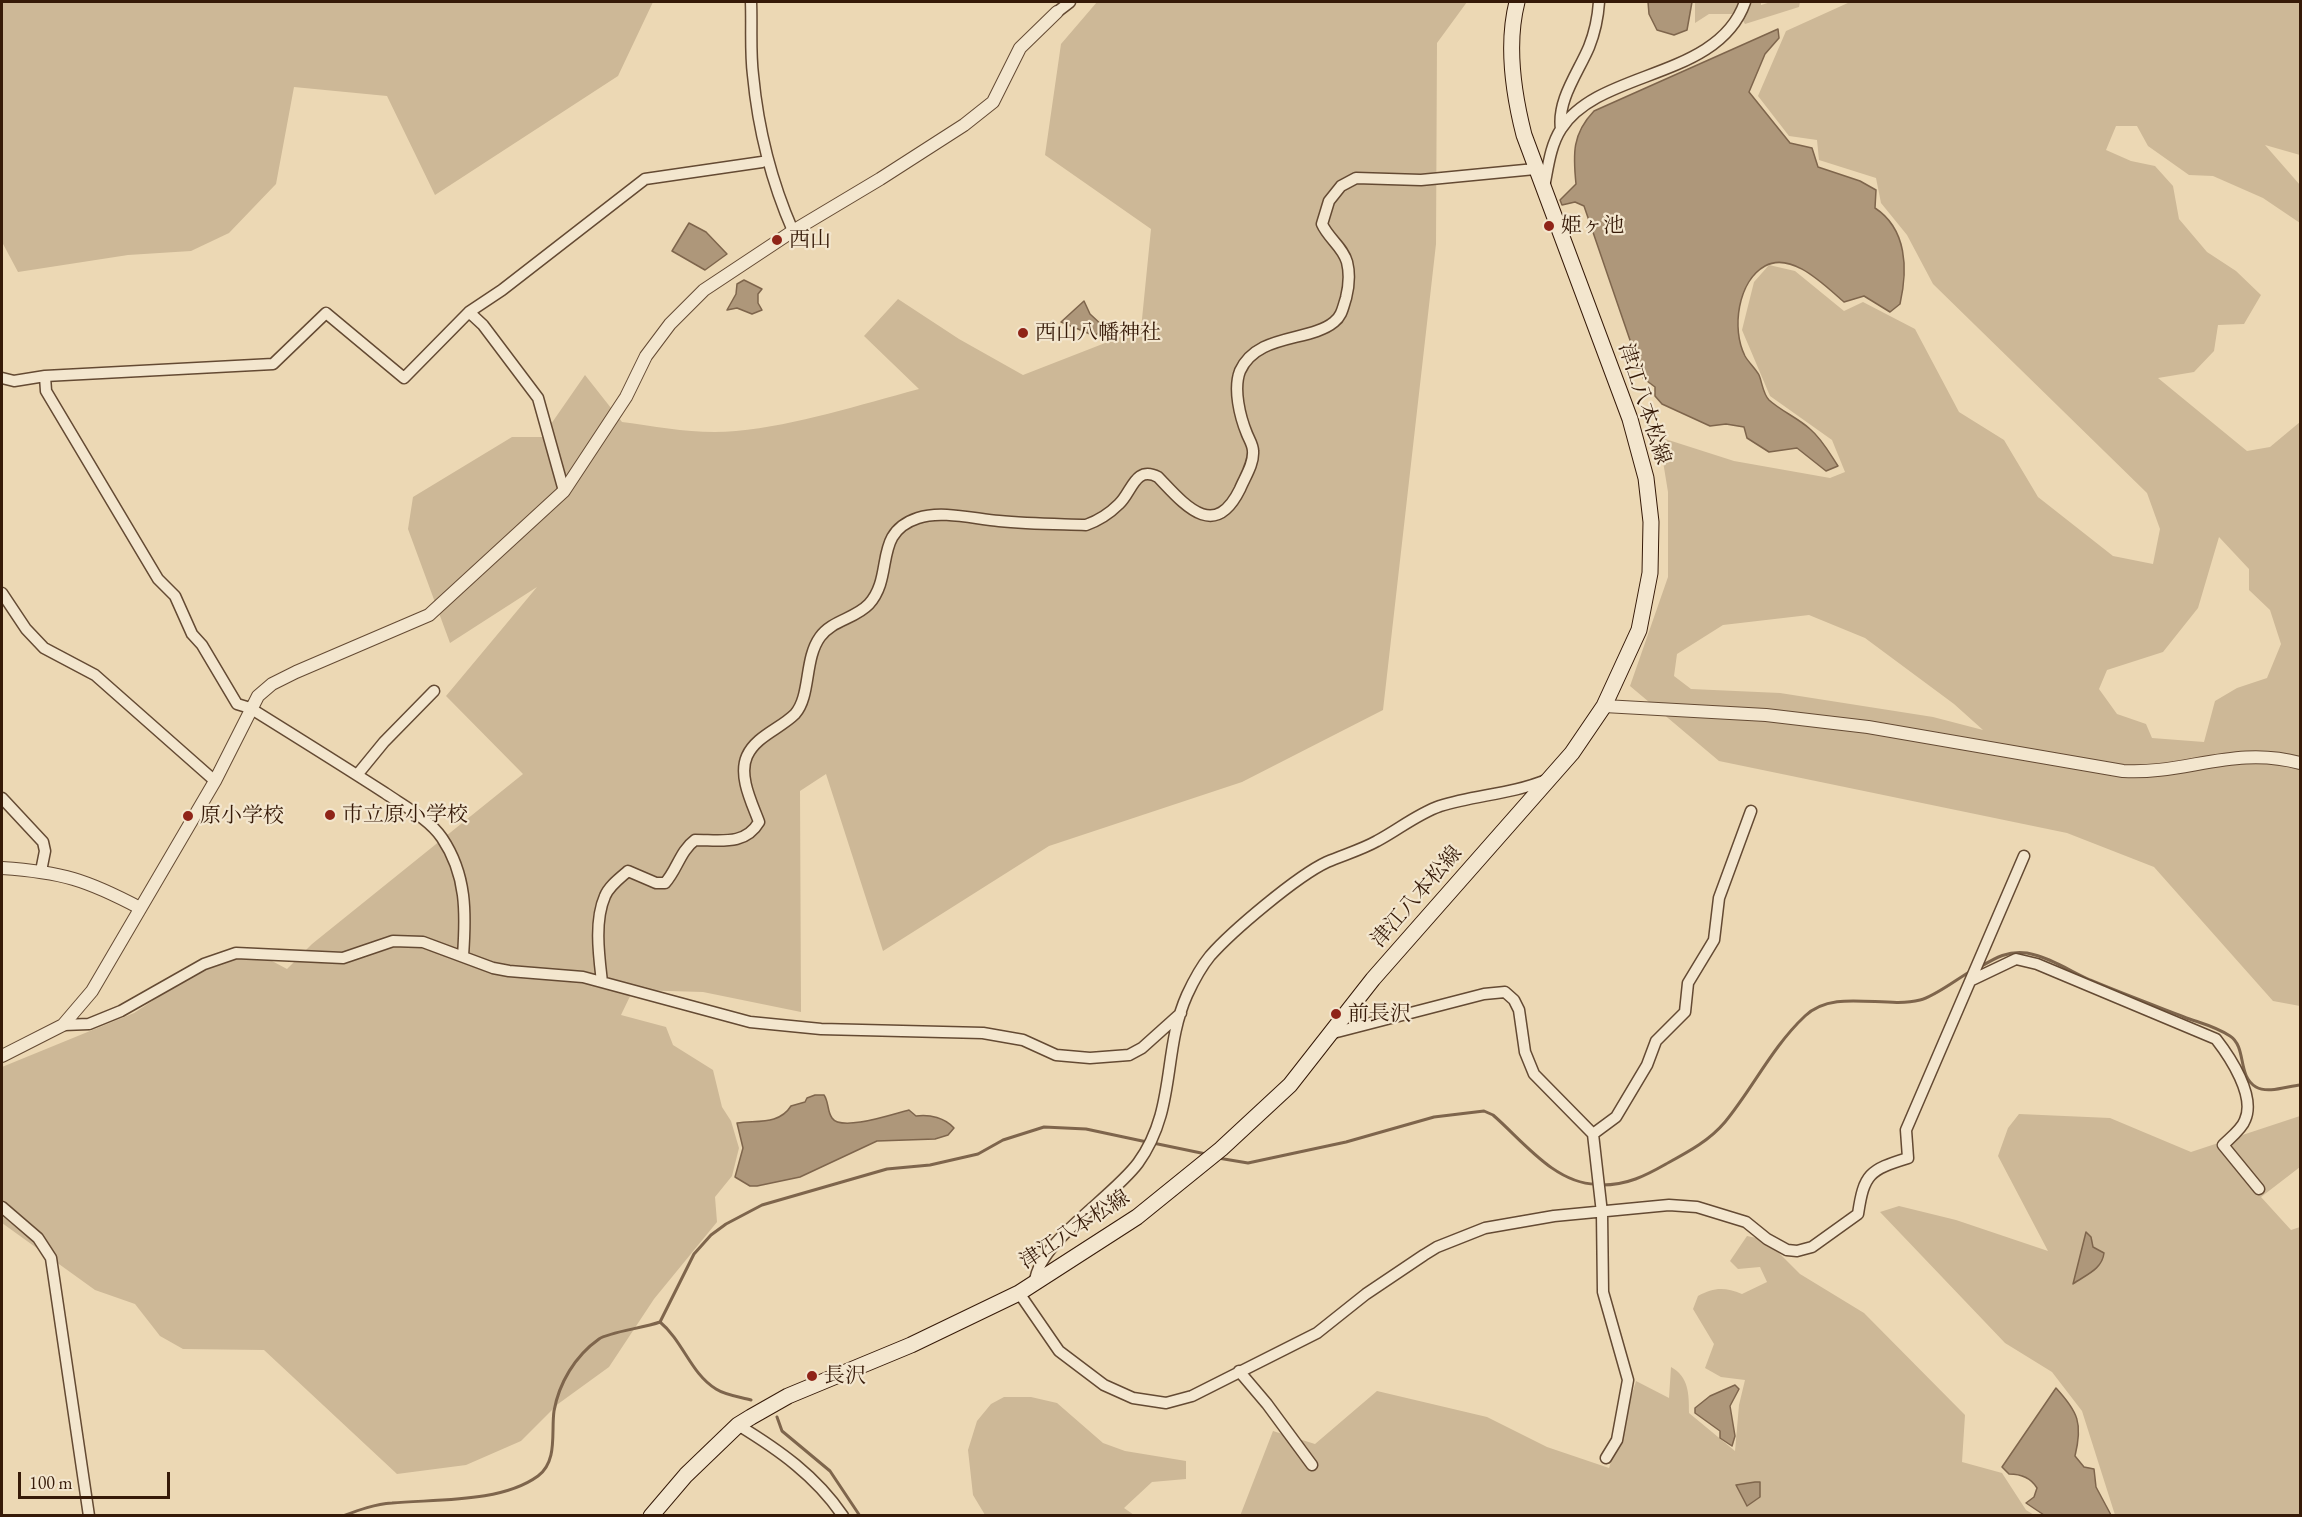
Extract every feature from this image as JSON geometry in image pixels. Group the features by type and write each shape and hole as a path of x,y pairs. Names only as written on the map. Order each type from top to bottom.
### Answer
{"main road":[{"name":"津江八本松線","path":"651,1515 686,1475 738,1425 788,1396 911,1345 1019,1293 1137,1216 1221,1149 1290,1085 1373,979 1572,753 1604,706 1639,630 1650,573 1651,522 1648,489 1630,419 1534,169 1519,116 1514,87 1512,24 1517,2"}],"street":[{"path":"751,2 753,75 765,147 782,205 793,231"},
{"path":"2,1056 63,1025 92,991 215,781 258,696 280,680 429,615 564,491 626,397 646,356 670,324 704,290 793,231 964,125 993,102 1020,48 1070,2"},
{"path":"1561,129 1559,115 1590,45 1598,18 1599,2"},
{"path":"1543,190 1553,146 1561,129 1580,107 1706,50 1726,34 1745,2"},
{"path":"2,378 14,381 45,376 273,364 326,313 404,378 469,312 502,290 645,179 762,162"},
{"path":"602,982 598,947 601,920 605,896 614,884 628,872 656,883 665,883 672,875 683,852 695,840 740,840 753,832 759,822 747,790 745,764 748,755 762,738 796,713 801,704 810,657 819,637 829,627 869,603 880,583 892,534 904,524 931,515 1086,525 1109,514 1121,502 1133,481 1141,475 1152,474 1186,508 1200,515 1213,516 1223,511 1234,501 1253,457 1253,448 1239,411 1239,375 1245,361 1260,350 1329,326 1342,312 1348,287 1347,262 1322,224 1329,201 1341,186 1356,178 1421,180 1534,169"},
{"path":"469,312 483,326 538,398 564,491"},
{"path":"45,376 46,391 158,579 175,596 192,634 202,645 237,704 250,708 357,775 436,829 443,839 465,894 463,956"},
{"path":"2,593 26,629 44,648 96,675 215,781"},
{"path":"357,775 384,742 434,691"},
{"path":"1604,706 1766,715 1868,727 2123,771 2144,772 2204,761 2243,757 2277,757 2301,763"},
{"path":"1035,1281 1036,1271 1047,1251 1105,1199 1137,1164 1156,1133 1164,1111 1180,1013 1187,995 1211,956 1238,929 1325,863 1362,849 1412,819 1439,806 1531,786 1549,779"},
{"path":"2,798 43,842 45,850 41,871"},
{"path":"1593,1134 1616,1117 1647,1065 1656,1041 1685,1012 1688,983 1714,940 1719,898 1751,811"},
{"path":"1019,1293 1059,1351 1104,1385 1133,1398 1149,1402 1176,1401 1317,1333 1366,1294 1437,1246 1485,1228 1514,1221 1554,1216 1669,1205 1697,1207 1746,1222 1786,1250 1797,1251 1812,1247 1858,1214 1862,1185 1879,1166 1908,1158 1906,1130 2024,856"},
{"path":"2,868 41,871 84,881 140,908"},
{"path":"63,1025 89,1024 121,1011 204,964 236,953 343,958 393,941 423,942 501,970 583,977 761,1023 821,1029 983,1033 1023,1041 1056,1055 1090,1058 1129,1054 1142,1048 1180,1013"},
{"path":"1972,980 2016,959 2037,964 2216,1039 2231,1059 2247,1094 2246,1120 2223,1145 2259,1189"},
{"path":"1333,1033 1484,994 1505,992 1514,1000 1519,1010 1525,1052 1534,1074 1593,1134 1602,1213 1603,1292 1628,1380 1617,1440 1606,1458"},
{"path":"2,1207 38,1238 51,1258 89,1515"},
{"path":"1239,1371 1267,1404 1312,1466"},
{"path":"738,1425 800,1467 827,1492 843,1515"}],"shaded area":[{"path":"2,2 653,2 618,76 435,195 387,96 294,87 276,184 229,233 191,251 128,255 18,272 2,242"},
{"path":"1097,2 1467,2 1437,43 1436,244 1383,710 1242,782 1049,846 883,951 826,774 800,791 801,1012 703,992 633,990 621,1015 666,1027 673,1045 713,1070 722,1107 731,1121 739,1148 732,1176 715,1197 717,1222 654,1299 609,1367 558,1404 521,1441 466,1465 397,1474 264,1350 183,1349 160,1336 135,1304 95,1290 2,1223 2,1067 134,1013 213,961 257,953 287,969 312,944 523,774 446,696 537,587 450,643 408,529 413,497 512,437 542,437 585,375 622,422 708,432 736,431 782,424 919,389 864,336 898,299 959,339 1023,375 1141,329 1151,229 1045,155 1061,44"},
{"path":"1648,2 1692,2 1687,30 1674,35 1657,30 1649,14"},
{"path":"1695,2 1761,2 1761,5 1771,2 1800,2 1799,7 1745,24 1739,14 1709,14 1695,23"},
{"path":"1850,2 2300,2 2300,155 2265,145 2300,185 2300,223 2263,198 2213,176 2189,175 2148,146 2137,126 2116,126 2106,150 2131,161 2155,166 2173,186 2179,219 2207,252 2236,271 2261,295 2244,324 2218,325 2214,351 2194,372 2158,378 2247,451 2270,447 2300,422 2300,1006 2273,1001 2154,867 2067,833 1719,761 1630,686 1668,577 1668,492 1659,437 1734,461 1830,478 1845,472 1832,440 1770,396 1742,330 1754,282 1769,265 1795,271 1844,311 1863,302 1915,329 1959,412 2004,440 2038,497 2113,556 2153,564 2160,529 2147,493 1933,284 1907,235 1881,203 1876,178 1819,160 1817,140 1789,136 1758,96 1786,31","holes":["2219,537 2249,569 2249,590 2270,610 2281,644 2267,678 2237,688 2215,701 2204,742 2152,738 2146,724 2117,714 2099,689 2107,670 2163,652 2198,608","1809,615 1865,638 1954,704 1983,730 1933,717 1780,693 1691,689 1674,676 1677,654 1723,625"]},
{"name":"姫ヶ池","path":"1778,29 1779,38 1765,54 1749,92 1790,143 1812,148 1818,167 1860,181 1876,190 1875,208 1894,227 1899,238 1904,264 1900,304 1890,312 1864,296 1844,302 1807,272 1786,263 1765,266 1756,273 1743,294 1738,333 1745,356 1759,375 1769,400 1805,425 1826,447 1838,466 1826,471 1797,448 1769,452 1747,438 1744,427 1726,424 1710,426 1662,404 1655,396 1655,387 1643,378 1584,206 1575,202 1562,205 1560,200 1576,184 1574,163 1578,136 1594,111"},
{"path":"689,223 706,232 727,254 705,270 672,251"},
{"path":"744,280 762,289 758,294 758,303 762,310 752,314 737,308 727,310 736,294 737,284"},
{"path":"1084,301 1090,314 1104,327 1095,336 1061,322"},
{"path":"824,1095 830,1115 837,1122 868,1121 909,1110 916,1116 932,1116 942,1119 954,1128 948,1135 935,1139 877,1141 800,1177 750,1186 735,1177 743,1148 737,1123 774,1119 791,1106 805,1102 807,1098"},
{"path":"2019,1114 2110,1118 2191,1152 2300,1116 2300,1167 2261,1197 2291,1230 2300,1227 2300,1515 2115,1515 2082,1411 2052,1372 2005,1343 1880,1212 1899,1206 1956,1220 2048,1251 1998,1156 2008,1128"},
{"path":"2086,1232 2091,1237 2093,1247 2104,1253 2103,1259 2092,1272 2073,1284"},
{"path":"1747,1236 1766,1240 1800,1274 1864,1313 1965,1415 1962,1462 2002,1473 2026,1510 2034,1515 1240,1516 1273,1431 1315,1444 1377,1391 1487,1417 1547,1447 1609,1468 1636,1381 1669,1398 1671,1367 1685,1381 1689,1413 1735,1451 1739,1405 1745,1380 1721,1377 1705,1368 1714,1344 1693,1309 1698,1296 1709,1291 1725,1289 1742,1294 1767,1282 1760,1267 1738,1269 1730,1261"},
{"path":"1735,1385 1739,1389 1730,1406 1735,1436 1732,1446 1720,1438 1720,1431 1695,1413 1695,1408 1710,1396"},
{"path":"2056,1388 2074,1411 2077,1419 2078,1435 2075,1456 2084,1467 2094,1469 2096,1487 2111,1515 2044,1515 2026,1503 2034,1497 2037,1488 2035,1485 2025,1477 2009,1474 2002,1467"},
{"path":"1004,1397 1031,1397 1057,1403 1103,1443 1125,1451 1186,1461 1186,1479 1152,1482 1124,1508 1134,1515 985,1515 973,1495 968,1450 977,1421 991,1404"},
{"path":"1760,1482 1760,1497 1747,1506 1736,1485"}],"waterway":[{"path":"1980,967 1997,958 2020,952 2043,958 2090,980 2213,1027 2230,1036 2239,1047 2246,1076 2256,1087 2272,1090 2300,1085"},
{"path":"1602,1185 1628,1182 1643,1176 1712,1135 1735,1109 1793,1028 1817,1008 1845,1001 1906,1002 1920,1000 1939,992 1971,971"},
{"path":"1218,1158 1248,1163 1346,1142 1434,1117 1484,1111 1493,1115 1553,1169 1581,1182 1596,1184"},
{"path":"343,1516 386,1504 487,1495 523,1485 538,1476 549,1462 554,1411 560,1390 569,1371 583,1353 599,1339 660,1322 694,1254 711,1235 726,1224 762,1205 887,1169 930,1165 978,1154 1003,1140 1044,1127 1086,1129 1147,1142"},
{"path":"1153,1143 1206,1154"},
{"path":"660,1322 675,1338 707,1383 724,1393 751,1400"},
{"path":"777,1417 782,1431 830,1471 860,1516"}],"place":[{"name":"姫ヶ池","path":"1549,226"},
{"name":"西山","path":"777,240"},
{"name":"西山八幡神社","path":"1023,333"},
{"name":"市立原小学校","path":"330,815"},
{"name":"原小学校","path":"188,816"},
{"name":"前長沢","path":"1336,1014"},
{"name":"長沢","path":"812,1376"}]}
